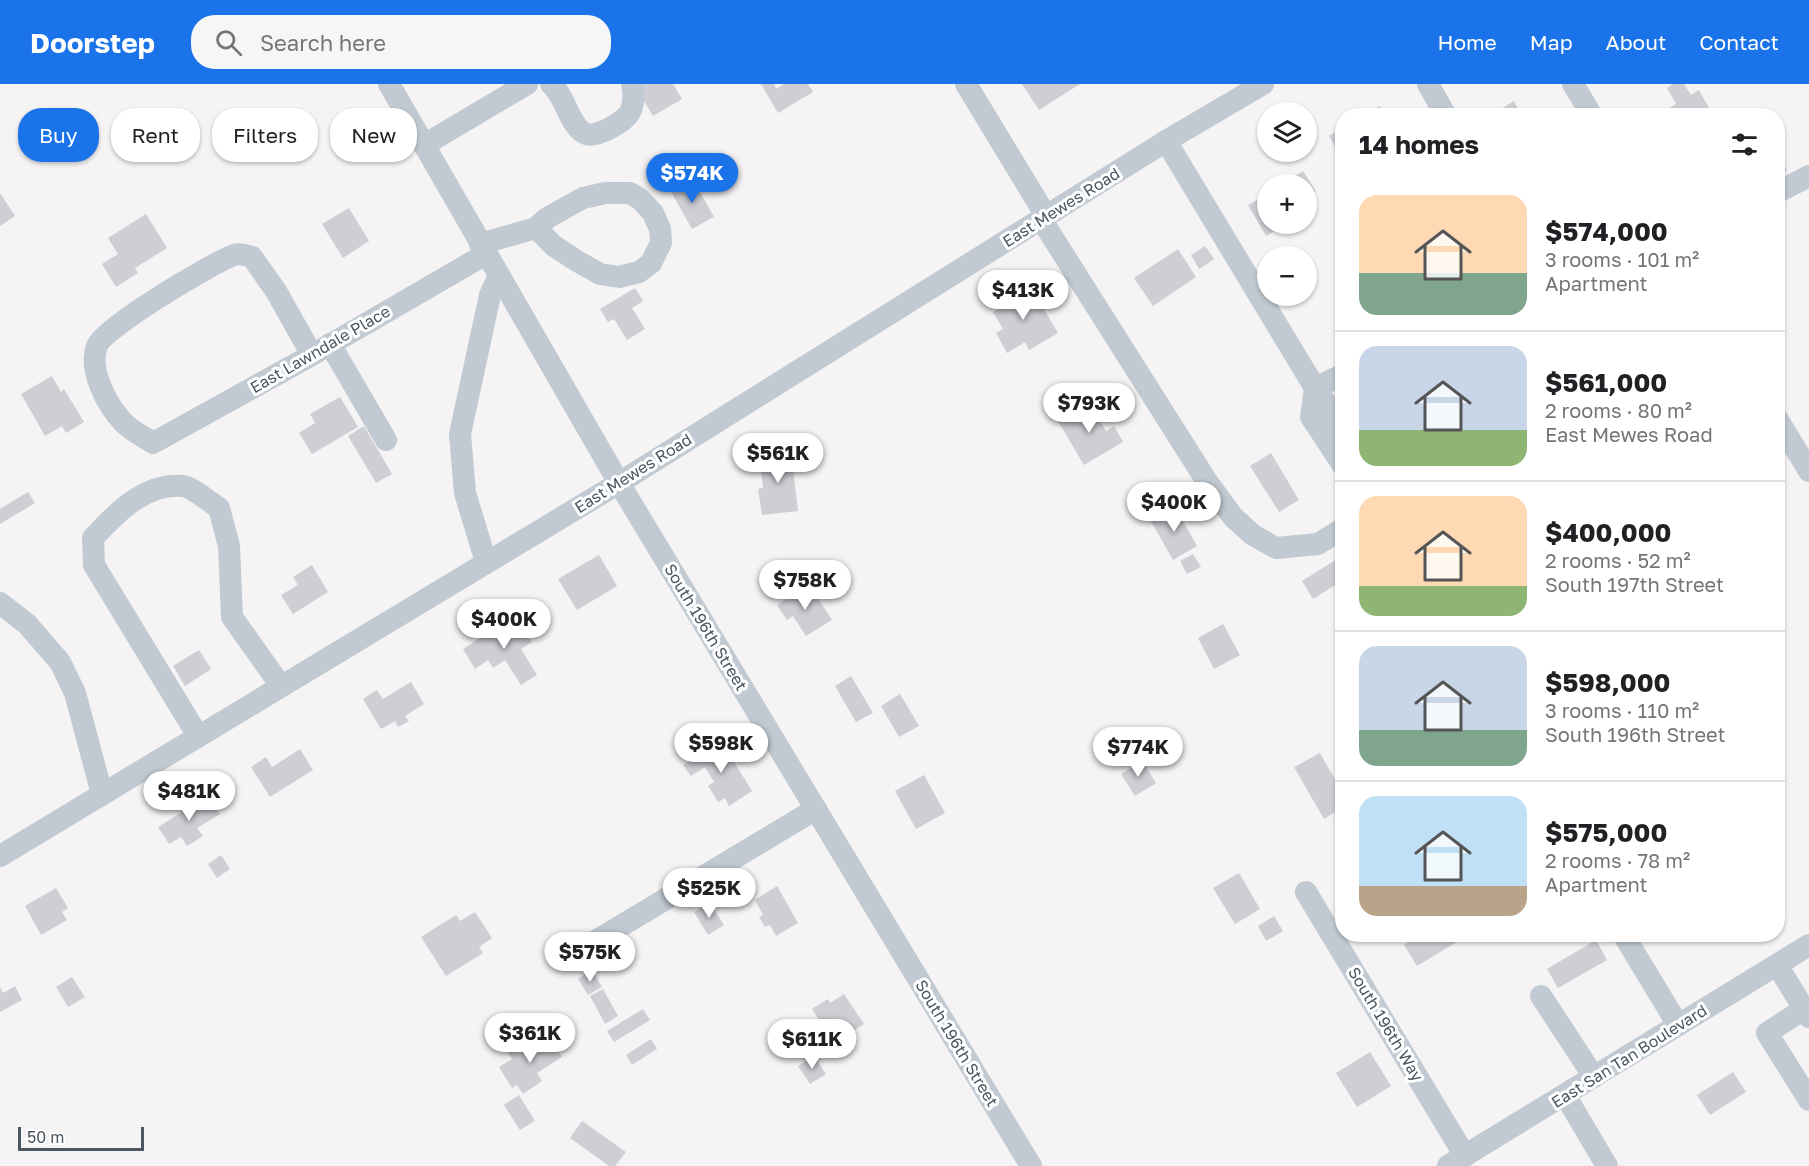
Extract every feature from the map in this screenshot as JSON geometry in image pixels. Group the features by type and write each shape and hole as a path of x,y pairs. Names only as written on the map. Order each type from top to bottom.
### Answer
{"street":[{"name":"South 196th Street","path":"389,84 619,483 1031,1166"},
{"path":"424,145 528,84"},
{"path":"551,84 561,95 579,129 585,134 598,135 626,118 631,111 632,84"},
{"path":"966,84 1044,217 1206,480 1233,518 1253,535 1276,548 1318,544 1335,533"},
{"name":"East Mewes Road","path":"0,856 619,483 1166,141 1263,84"},
{"path":"1428,84 1442,108"},
{"path":"1573,84 1587,108"},
{"path":"1166,141 1315,388 1335,415"},
{"path":"1785,188 1809,176"},
{"path":"605,193 630,193 640,199 653,213 660,229 661,243 651,263 639,272 619,277 600,274 577,261 554,246 536,228 547,218 583,198 605,193"},
{"name":"East Lawndale Place","path":"321,350 252,256 237,254 197,273 110,331 97,345 94,364 100,386 122,421 153,443 321,350 483,249 536,228"},
{"path":"486,562 465,493 460,434 490,295 499,276"},
{"path":"321,350 386,440"},
{"path":"1315,388 1335,378"},
{"path":"1315,388 1311,417 1335,453"},
{"path":"1785,432 1809,471"},
{"path":"198,736 94,565 93,538 116,513 155,488 185,486 219,508 229,546 232,617 281,686"},
{"path":"0,603 27,624 60,662 75,693 102,795"},
{"path":"564,960 816,810"},
{"name":"South 196th Way","path":"1306,892 1457,1161"},
{"path":"1628,942 1678,1025"},
{"name":"East San Tan Boulevard","path":"1457,1161 1809,945"},
{"path":"1777,965 1807,1013 1767,1033 1809,1100"},
{"path":"1541,996 1594,1077"},
{"path":"1565,1095 1607,1166"}],"building":[{"path":"642,84 673,84 682,99 653,116 636,87"},
{"path":"761,84 774,84 776,89 784,84 808,84 813,92 778,113"},
{"path":"1022,84 1080,84 1039,110"},
{"path":"1673,84 1684,84 1691,95 1699,90 1709,108 1669,108 1676,104 1667,88"},
{"path":"1514,101 1518,108 1503,108"},
{"path":"1335,132 1335,146 1329,136"},
{"path":"692,178 714,217 692,229 670,190"},
{"path":"0,193 15,216 0,226"},
{"path":"1257,200 1257,220 1248,205"},
{"path":"349,208 369,241 343,258 322,224"},
{"path":"146,214 167,248 135,268 138,273 116,287 102,264 118,254 108,238"},
{"path":"1205,246 1214,259 1199,269 1191,255"},
{"path":"1178,249 1196,277 1153,306 1134,278"},
{"path":"1029,284 1058,333 1029,350 1025,342 1007,353 996,333 1003,329 993,312 1003,306 1000,301"},
{"path":"635,288 643,301 632,308 645,329 627,340 614,319 608,322 600,309"},
{"path":"52,376 61,392 64,389 84,422 66,433 62,426 45,436 21,394"},
{"path":"340,397 358,427 312,454 299,433 315,423 310,414"},
{"path":"1089,402 1106,431 1114,426 1123,442 1084,465 1058,421"},
{"path":"364,426 392,474 376,483 348,436"},
{"path":"791,451 798,511 762,515 758,489 763,488 759,455"},
{"path":"1271,453 1299,500 1279,512 1250,466"},
{"path":"28,492 35,503 0,524 0,509"},
{"path":"1175,507 1197,546 1173,560 1151,521"},
{"path":"1193,554 1201,567 1187,574 1180,561"},
{"path":"599,555 617,586 577,610 558,579"},
{"path":"1335,560 1335,585 1313,599 1302,581"},
{"path":"312,565 328,592 293,614 281,595 298,585 293,577"},
{"path":"805,587 813,600 817,597 832,620 806,636 793,616 787,620 777,605"},
{"path":"515,616 532,642 521,649 537,675 521,685 505,660 493,668 488,660 475,669 463,649"},
{"path":"1223,624 1240,655 1214,669 1198,638"},
{"path":"199,650 211,669 185,686 173,666"},
{"path":"851,676 873,713 856,722 835,686"},
{"path":"411,682 424,704 405,716 409,721 398,727 395,721 381,729 363,699 377,690 383,699"},
{"path":"900,694 919,726 899,737 881,706"},
{"path":"721,741 752,791 729,806 725,798 718,802 708,786 714,782 705,767 691,776 683,765"},
{"path":"300,749 313,770 270,797 251,767 266,757 272,767"},
{"path":"1320,753 1335,780 1335,812 1324,819 1294,767"},
{"path":"1142,761 1156,783 1135,796 1121,774"},
{"path":"924,775 945,813 916,829 895,791"},
{"path":"208,796 220,814 197,828 203,836 187,846 181,837 169,844 158,827"},
{"path":"221,855 230,869 217,878 208,864"},
{"path":"1239,873 1260,909 1235,924 1213,888"},
{"path":"777,886 798,923 776,936 770,925 765,927 759,917 763,915 755,900"},
{"path":"56,888 68,908 62,912 67,920 41,935 25,906"},
{"path":"710,903 724,925 708,935 694,912"},
{"path":"475,912 492,938 479,947 483,953 446,976 421,937 456,915 460,921"},
{"path":"1274,916 1283,931 1266,941 1258,926"},
{"path":"1409,942 1457,942 1417,966 1404,945"},
{"path":"1593,942 1597,942 1607,960 1558,988 1547,969"},
{"path":"592,970 602,987 588,995 578,979"},
{"path":"72,977 85,997 68,1007 56,987"},
{"path":"15,986 22,1000 0,1012 0,987 3,993"},
{"path":"603,989 618,1016 605,1024 590,996"},
{"path":"844,994 864,1024 834,1043 812,1009 828,999 830,1003"},
{"path":"643,1009 650,1020 614,1042 607,1031"},
{"path":"550,1036 562,1057 537,1073 542,1081 523,1094 517,1085 512,1088 499,1067 512,1059 508,1053 523,1043 527,1050"},
{"path":"651,1039 657,1049 632,1065 626,1055"},
{"path":"1370,1052 1391,1086 1357,1107 1336,1073"},
{"path":"814,1056 826,1074 810,1084 798,1066"},
{"path":"1733,1072 1746,1092 1710,1115 1697,1095"},
{"path":"519,1095 535,1121 520,1130 504,1105"},
{"path":"582,1121 626,1152 615,1166 609,1166 570,1138"}]}
